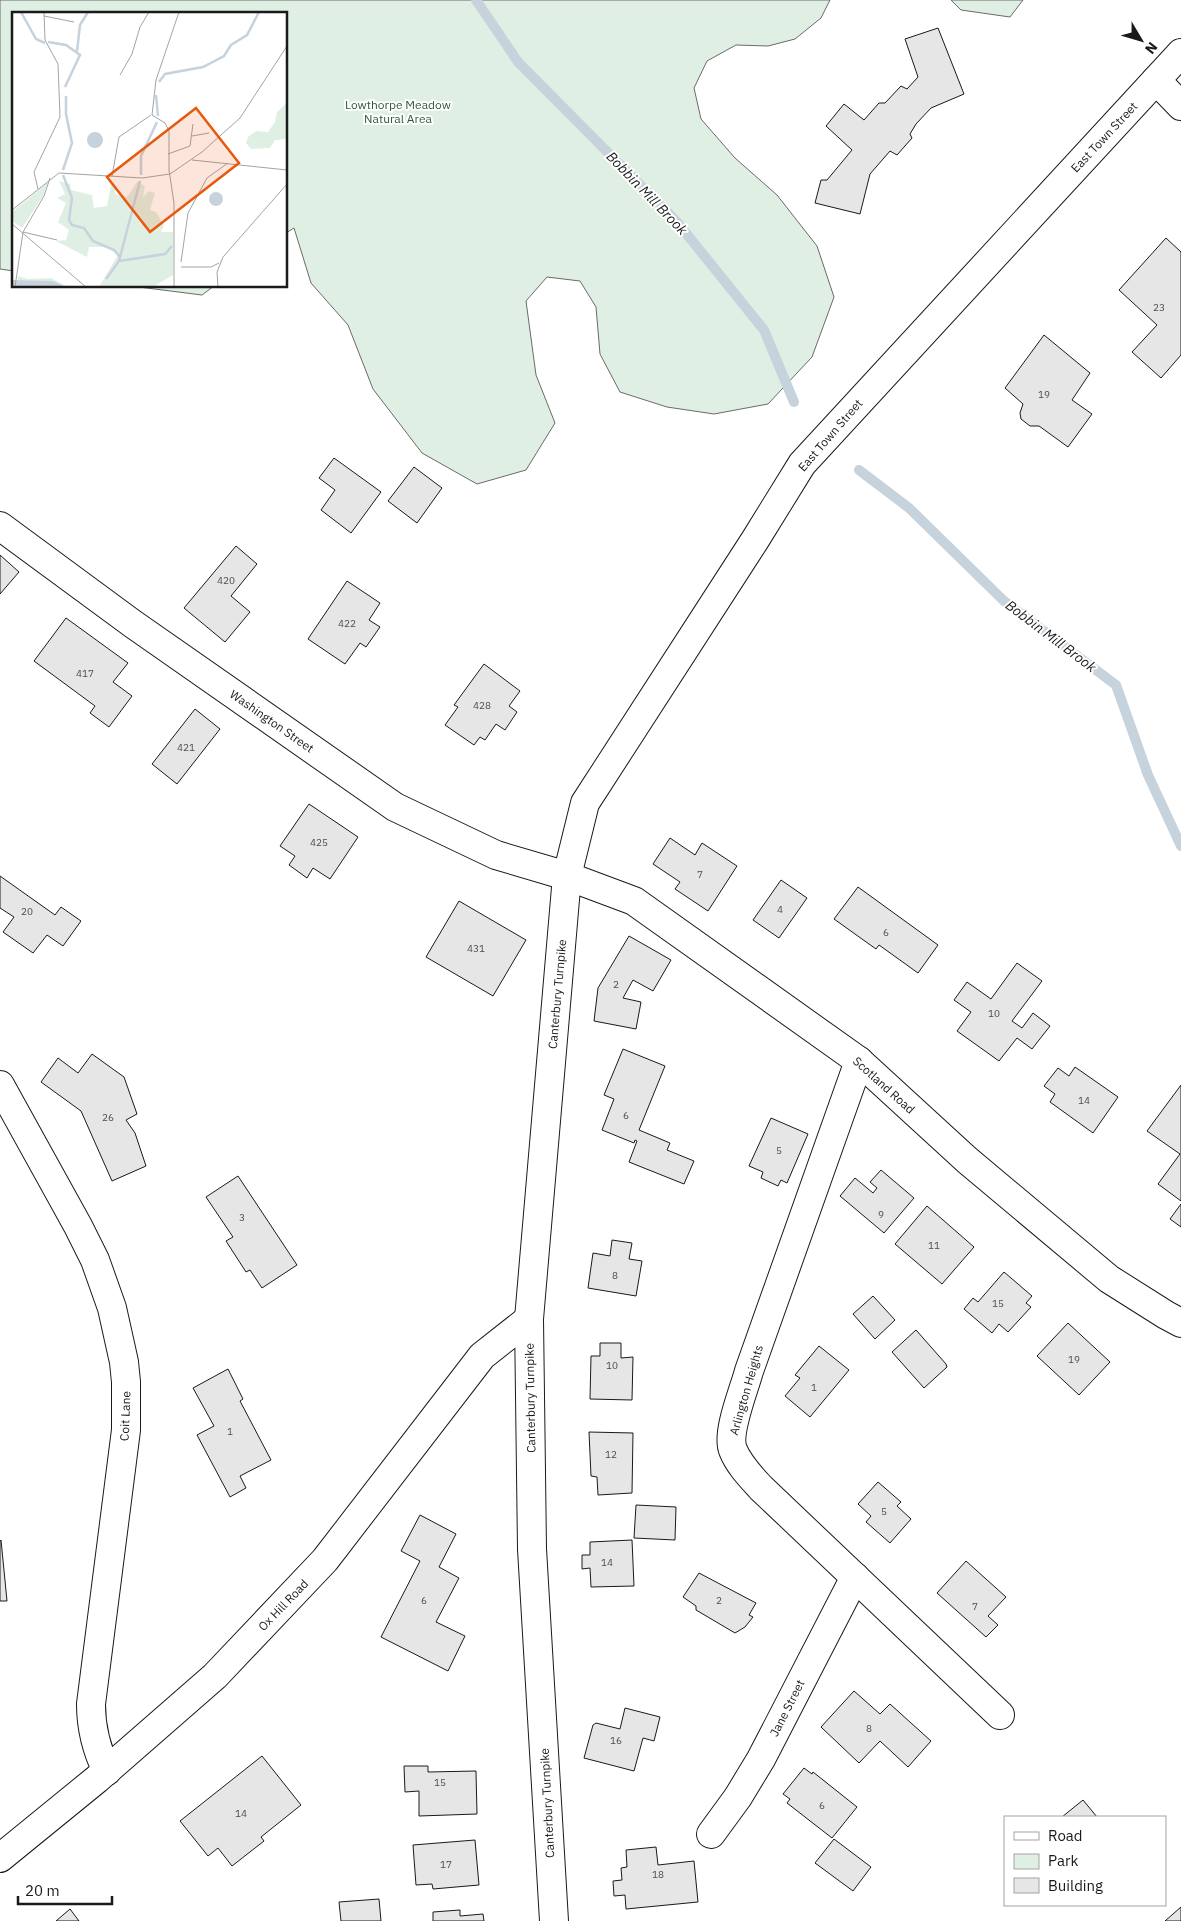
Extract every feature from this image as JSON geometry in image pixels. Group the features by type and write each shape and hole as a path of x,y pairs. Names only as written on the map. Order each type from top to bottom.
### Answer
{"street":[{"name":"East Town Street","path":"566,876 585,803 802,464 1181,52"},
{"path":"1156,80 1181,106"},
{"name":"Washington Street","path":"0,526 133,624 395,807 496,855 566,876"},
{"name":"Scotland Road","path":"566,876 634,901 859,1061 967,1160 1109,1279 1181,1323"},
{"name":"Canterbury Turnpike","path":"554,1921 532,1549 529,1319 566,876"},
{"name":"Arlington Heights","path":"859,1061 749,1371 735,1420 732,1441 733,1450 742,1466 761,1488 1000,1714"},
{"name":"Coit Lane","path":"0,1085 95,1260 112,1308 124,1362 126,1430 91,1704 92,1728 107,1770"},
{"name":"Ox Hill Road","path":"0,1858 107,1770 214,1676 325,1560 482,1356 529,1319"},
{"name":"Jane Street","path":"711,1834 738,1797 761,1758 855,1577"}],"green space":[{"name":"Lowthorpe Meadow Natural Area","path":"0,0 830,0 821,18 795,39 768,46 736,45 707,61 694,88 701,119 735,158 777,195 817,246 834,297 812,357 768,404 714,414 667,407 620,392 600,354 596,307 580,281 547,277 526,301 536,375 555,423 526,470 477,484 422,453 373,389 348,325 311,283 294,228 288,232 288,12 12,12 12,271 0,269"},
{"path":"951,0 1023,0 1010,17 961,10"},
{"path":"147,288 211,288 202,295"}],"building":[{"path":"938,28 964,94 931,108 916,124 910,134 912,138 897,155 890,151 870,174 860,214 815,203 821,180 827,180 852,150 826,126 844,104 864,120 879,103 885,103 901,86 907,89 918,77 905,39"},
{"path":"1166,238 1181,252 1181,355 1161,378 1132,352 1157,325 1119,290"},
{"path":"1044,335 1090,373 1072,400 1092,414 1068,447 1039,426 1030,426 1021,419 1020,413 1023,404 1005,388"},
{"path":"334,458 381,492 351,533 321,510 335,490 319,478"},
{"path":"414,467 442,488 417,523 388,501"},
{"path":"236,546 257,564 231,596 250,612 225,642 184,608"},
{"path":"0,555 19,572 0,594"},
{"path":"347,581 380,603 369,620 380,627 366,647 360,643 345,664 308,639"},
{"path":"66,618 128,663 113,682 132,696 109,727 90,713 95,706 34,661"},
{"path":"484,664 520,691 509,706 517,712 505,730 496,724 485,740 480,737 474,745 445,725 458,707 454,705"},
{"path":"195,709 220,729 177,784 152,764"},
{"path":"309,804 358,837 330,879 313,868 307,878 289,865 295,856 280,846"},
{"path":"670,838 695,855 702,843 737,866 708,911 675,889 680,882 653,864"},
{"path":"0,876 55,915 61,907 81,921 63,946 47,935 33,953 3,932 14,917 0,908"},
{"path":"781,880 807,898 779,938 753,920"},
{"path":"858,887 938,945 918,973 879,945 876,949 834,919"},
{"path":"459,901 526,940 493,996 426,957"},
{"path":"629,936 671,960 653,991 633,980 623,998 641,1002 636,1029 594,1021 598,988"},
{"path":"1017,963 1042,981 1012,1021 1022,1028 1033,1013 1050,1026 1032,1049 1017,1038 999,1061 957,1031 971,1012 954,1000 967,982 991,999"},
{"path":"623,1049 665,1066 639,1130 670,1143 667,1150 694,1161 684,1184 629,1162 637,1141 635,1140 634,1143 602,1130 614,1099 604,1095"},
{"path":"92,1054 124,1077 137,1114 126,1120 135,1133 146,1166 112,1181 81,1111 41,1082 58,1058 78,1073"},
{"path":"1075,1067 1118,1097 1093,1133 1050,1102 1055,1094 1044,1086 1058,1068 1069,1076"},
{"path":"1181,1085 1181,1201 1158,1184 1180,1154 1147,1131"},
{"path":"771,1118 808,1134 787,1183 781,1180 778,1186 761,1178 763,1172 749,1166"},
{"path":"881,1170 914,1198 884,1233 840,1196 855,1178 873,1193 877,1188 870,1182"},
{"path":"238,1176 297,1265 262,1288 250,1270 246,1272 226,1241 233,1237 206,1197"},
{"path":"1181,1204 1181,1227 1170,1219"},
{"path":"927,1206 974,1247 942,1284 895,1244"},
{"path":"612,1240 632,1243 629,1259 642,1261 636,1296 588,1288 593,1253 610,1256"},
{"path":"1004,1272 1032,1296 1026,1303 1031,1307 1008,1332 999,1324 992,1333 964,1309 973,1298 978,1302"},
{"path":"873,1296 895,1320 875,1339 853,1314"},
{"path":"1068,1323 1110,1362 1079,1395 1037,1356"},
{"path":"916,1330 947,1367 924,1388 892,1352"},
{"path":"600,1343 621,1343 621,1358 633,1357 632,1400 590,1399 591,1356 600,1356"},
{"path":"819,1346 849,1370 810,1417 785,1396 800,1378 795,1375"},
{"path":"228,1369 243,1399 240,1401 271,1460 240,1476 246,1488 230,1497 197,1435 214,1426 193,1388"},
{"path":"589,1432 633,1433 632,1493 598,1495 597,1477 591,1476"},
{"path":"878,1482 901,1502 897,1506 911,1519 890,1543 866,1522 871,1516 858,1504"},
{"path":"636,1505 676,1507 675,1540 634,1538"},
{"path":"420,1515 456,1534 439,1567 459,1578 436,1622 465,1636 448,1671 381,1637 420,1561 401,1551"},
{"path":"1,1540 7,1601 0,1601"},
{"path":"632,1540 634,1586 591,1587 590,1568 582,1569 582,1555 590,1555 590,1542"},
{"path":"966,1561 1006,1597 988,1616 998,1625 986,1637 937,1593"},
{"path":"699,1573 756,1603 749,1615 753,1617 745,1627 735,1633 696,1610 696,1606 683,1597"},
{"path":"854,1691 880,1714 890,1704 931,1741 908,1767 880,1741 859,1763 821,1727"},
{"path":"625,1708 660,1717 654,1741 643,1738 634,1771 584,1758 593,1725 596,1723 620,1729"},
{"path":"262,1756 301,1805 261,1837 264,1841 232,1866 218,1848 208,1856 180,1821"},
{"path":"404,1766 428,1766 428,1772 476,1771 477,1814 419,1816 419,1791 405,1792"},
{"path":"804,1768 812,1774 813,1772 857,1807 832,1838 787,1803 790,1799 783,1794"},
{"path":"1083,1800 1096,1816 1063,1816"},
{"path":"834,1839 871,1867 853,1891 815,1863"},
{"path":"475,1840 479,1885 433,1889 432,1884 416,1885 413,1845"},
{"path":"656,1847 658,1865 694,1861 698,1902 626,1909 625,1895 614,1896 613,1881 622,1880 621,1868 627,1867 626,1850"},
{"path":"379,1899 381,1921 341,1921 339,1902"},
{"path":"1181,1907 1181,1921 1165,1921"},
{"path":"70,1909 79,1921 56,1921"},
{"path":"460,1910 460,1916 483,1914 484,1921 433,1921 433,1912"}],"waterway":[{"name":"Bobbin Mill Brook","path":"476,0 518,62 677,222 764,330 794,402"},
{"name":"Bobbin Mill Brook","path":"859,470 909,508 1004,601 1116,685 1148,775 1181,846"}]}
